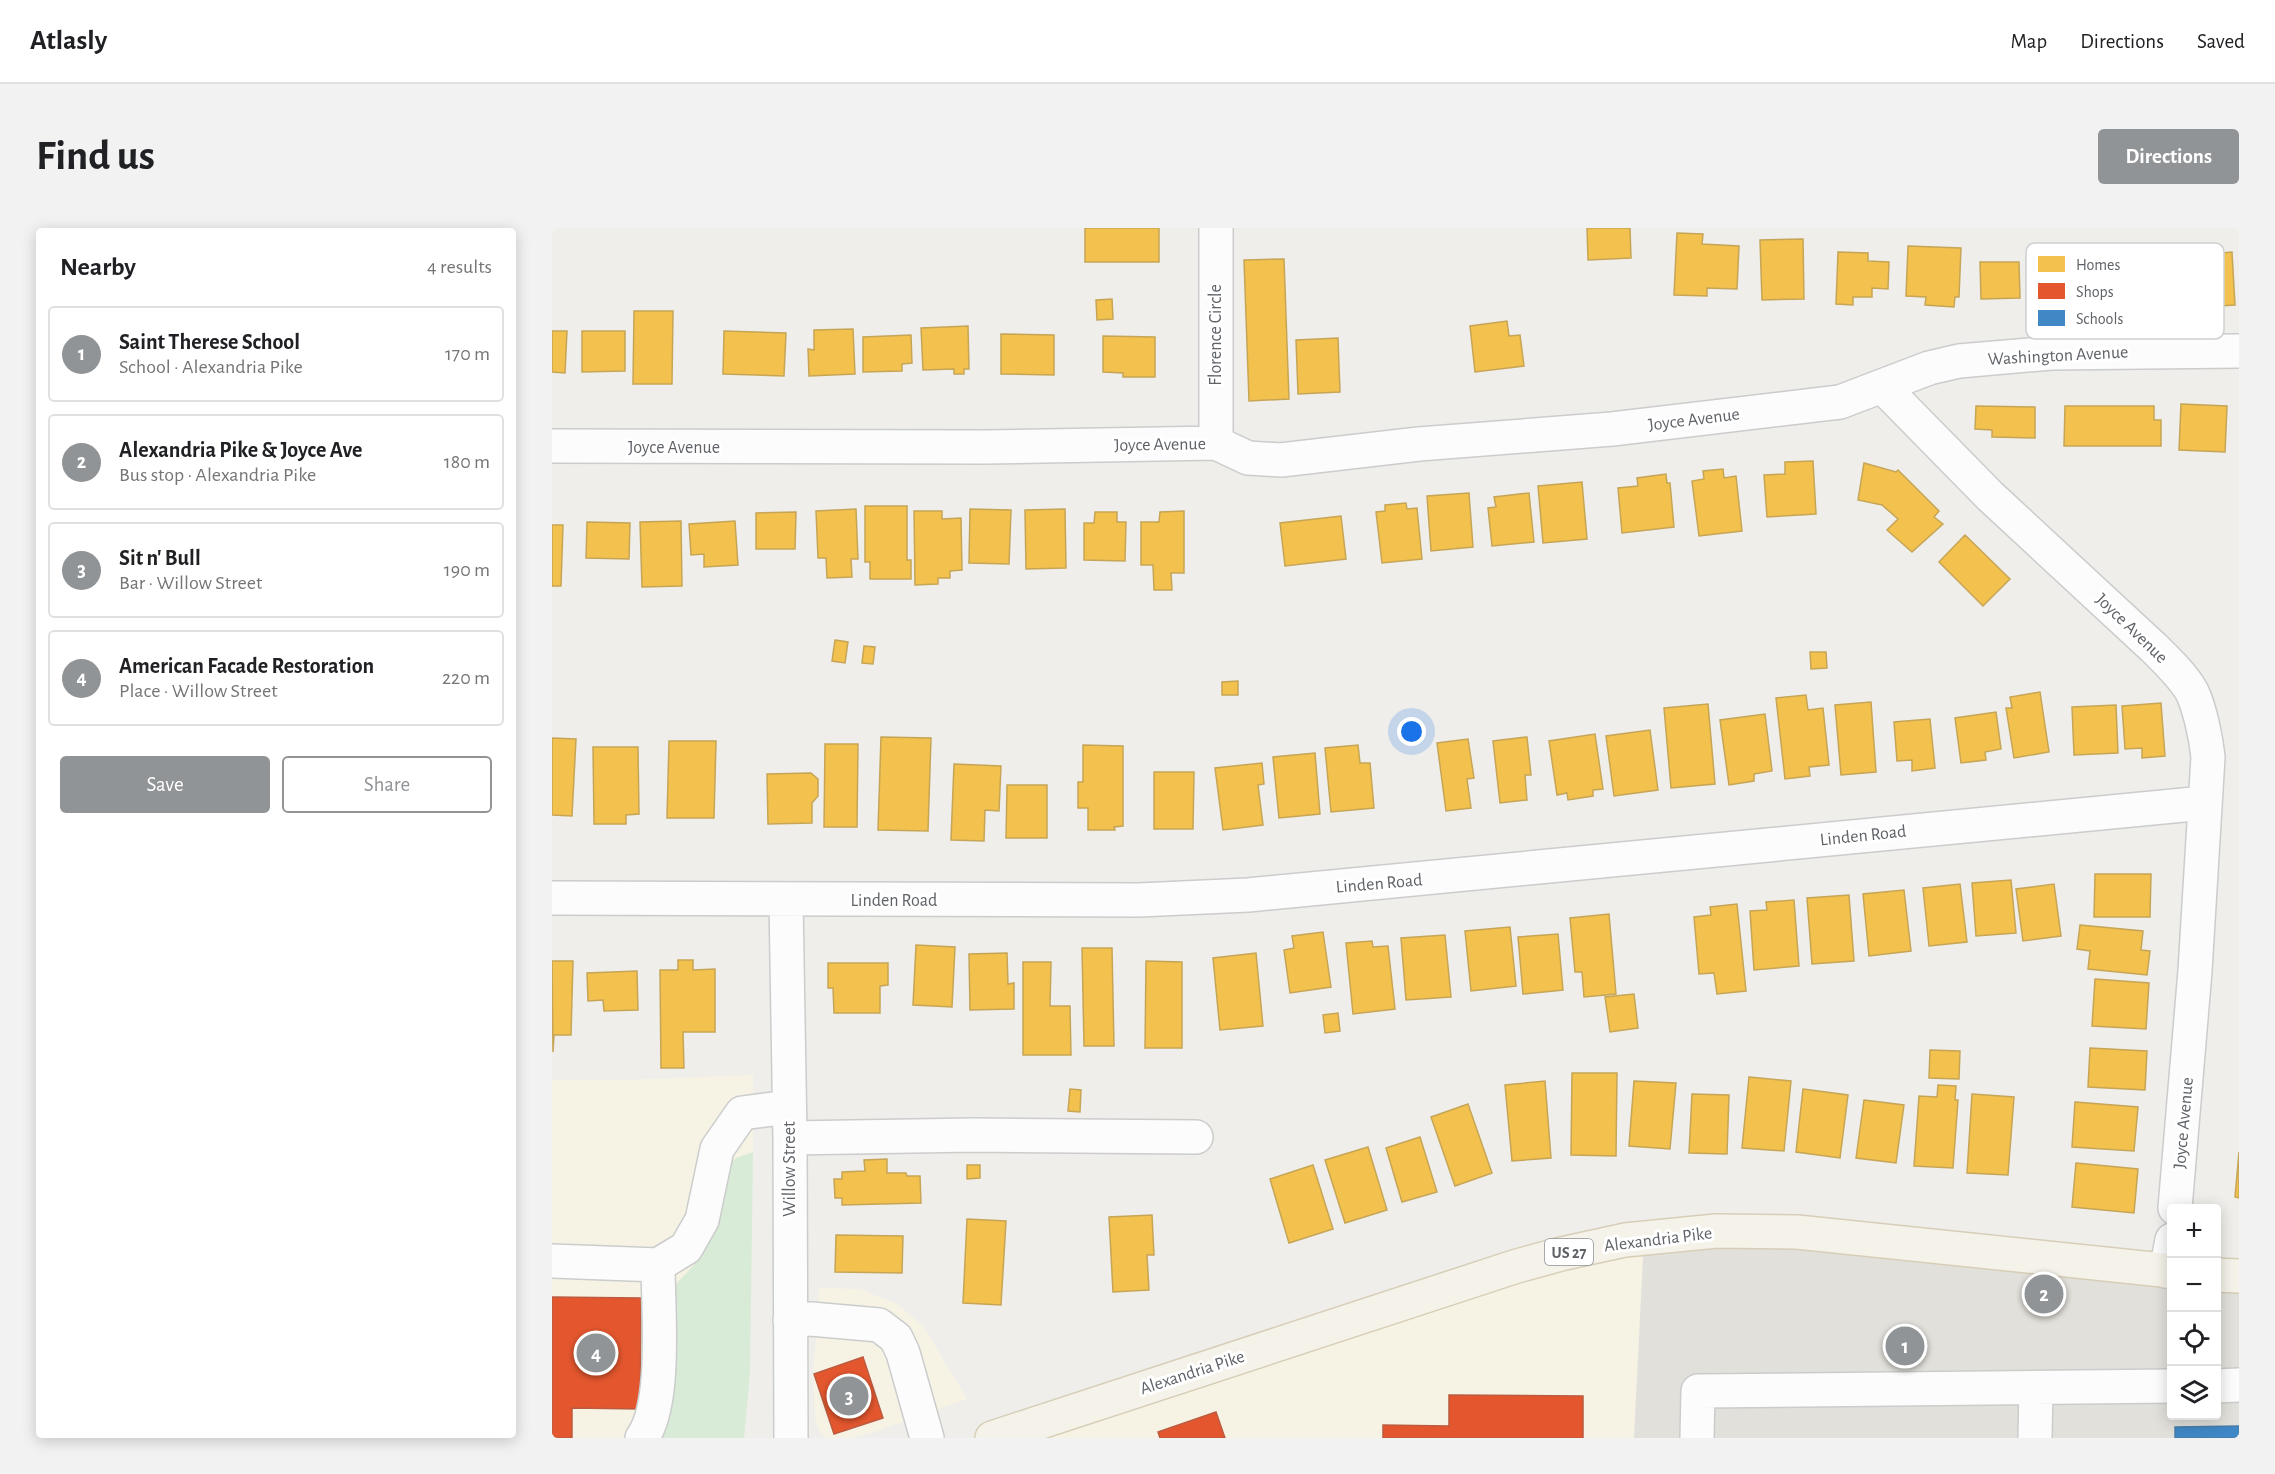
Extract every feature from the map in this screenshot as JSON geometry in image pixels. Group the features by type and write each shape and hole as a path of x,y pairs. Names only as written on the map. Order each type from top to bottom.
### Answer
{"main road":[{"name":"Alexandria Pike","path":"992,1438 1517,1266 1625,1240 1716,1231 1797,1233 2167,1260"},
{"path":"2221,1275 2239,1276"}],"street":[{"name":"Florence Circle","path":"1216,228 1216,443"},
{"name":"Washington Avenue","path":"1882,386 1959,361 2020,355 2125,351 2239,351"},
{"name":"Joyce Avenue","path":"552,446 984,447 1216,443 1248,458 1281,460 1316,454 1419,444 1612,429 1840,402 1882,386 1990,496 2154,648 2192,692 2206,739 2208,757 2195,971 2175,1204"},
{"name":"Linden Road","path":"552,898 1139,900 1248,895 2204,802"},
{"name":"Willow Street","path":"786,900 790,1122 790,1438"},
{"path":"552,1261 658,1265 686,1248 702,1220 717,1149 742,1113 790,1122 974,1136 1196,1137"},
{"path":"642,1438 648,1430 659,1388 658,1265"},
{"path":"790,1320 811,1319 879,1325 896,1338 906,1364 927,1438"},
{"path":"2221,1386 2239,1385"},
{"path":"1697,1438 1698,1391 2167,1386"},
{"path":"2035,1438 2036,1388"}],"shaded area":[{"path":"753,1075 753,1152 736,1158 711,1234 694,1265 676,1284 672,1292 674,1389 661,1438 552,1438 552,1080 626,1080"},
{"path":"1644,1238 1634,1438 992,1438"},
{"path":"1644,1238 2167,1271 2167,1420 2221,1420 2221,1275 2239,1276 2239,1438 1634,1438"},
{"path":"819,1288 859,1289 897,1304 923,1326 967,1399 874,1432 851,1438 827,1438 821,1433 816,1423 813,1381"}],"green space":[{"path":"753,1152 750,1372 744,1438 661,1438 674,1389 672,1292 676,1284 694,1265 711,1234 727,1166 736,1158"}],"building: Homes":[{"path":"1085,228 1159,228 1159,262 1085,262"},
{"path":"1587,228 1630,228 1631,258 1588,260"},
{"path":"1677,233 1703,234 1702,244 1739,246 1737,289 1707,288 1707,296 1674,295"},
{"path":"1803,239 1804,299 1762,300 1760,240"},
{"path":"1908,246 1961,248 1959,297 1955,297 1954,307 1925,305 1926,297 1906,296"},
{"path":"1838,252 1868,253 1868,261 1889,262 1888,289 1872,288 1872,297 1853,297 1853,305 1836,304"},
{"path":"2232,252 2235,305 2224,306 2224,253"},
{"path":"1284,259 1289,399 1249,401 1244,260"},
{"path":"1980,262 2019,262 2020,298 1981,299"},
{"path":"1112,299 1113,319 1097,320 1096,300"},
{"path":"634,311 673,311 672,384 633,384"},
{"path":"1507,321 1509,336 1520,335 1524,366 1475,372 1470,326"},
{"path":"968,326 969,369 964,369 964,374 954,374 954,369 923,370 921,328"},
{"path":"853,329 855,374 809,376 808,349 814,350 814,330"},
{"path":"552,331 567,331 565,373 552,372"},
{"path":"582,331 625,331 625,371 582,372"},
{"path":"724,331 786,333 784,376 723,374"},
{"path":"1001,334 1054,335 1054,375 1001,374"},
{"path":"911,335 912,363 902,364 902,371 863,372 863,337"},
{"path":"1103,336 1155,337 1155,377 1123,377 1123,373 1103,372"},
{"path":"1338,338 1340,392 1298,394 1296,340"},
{"path":"2181,404 2227,406 2225,452 2179,450"},
{"path":"1976,406 2035,407 2035,438 1992,437 1992,430 1975,429"},
{"path":"2065,406 2154,406 2154,420 2161,420 2161,446 2064,446"},
{"path":"1813,461 1816,514 1767,517 1764,475 1785,474 1785,462"},
{"path":"1864,463 1896,472 1898,470 1939,511 1934,517 1943,524 1912,552 1887,530 1898,519 1882,505 1858,500"},
{"path":"1723,469 1724,478 1736,476 1742,531 1699,536 1692,481 1704,479 1703,471"},
{"path":"1666,474 1667,483 1670,483 1674,527 1622,533 1618,488 1638,486 1637,478"},
{"path":"1582,482 1587,539 1543,543 1538,486"},
{"path":"1469,493 1473,547 1431,551 1427,496"},
{"path":"1529,493 1534,542 1492,546 1488,508 1496,507 1494,497"},
{"path":"1406,503 1407,509 1417,508 1422,559 1382,563 1376,512 1385,511 1385,505"},
{"path":"865,506 907,506 907,560 911,560 911,579 870,579 870,562 865,562"},
{"path":"856,509 858,559 851,559 852,577 827,578 826,558 818,558 816,511"},
{"path":"970,509 1011,510 1009,564 969,563"},
{"path":"1065,509 1066,568 1026,569 1025,510"},
{"path":"914,511 942,511 942,519 961,518 962,570 950,571 950,578 938,578 938,584 915,585"},
{"path":"1184,511 1184,573 1171,573 1172,590 1154,590 1153,565 1141,565 1141,522 1159,522 1160,512"},
{"path":"796,512 795,549 756,549 756,513"},
{"path":"1095,512 1117,512 1117,522 1126,522 1125,561 1084,560 1084,523 1094,523"},
{"path":"1341,516 1346,559 1285,566 1280,523"},
{"path":"681,521 682,586 642,587 640,522"},
{"path":"735,521 738,565 704,567 704,554 691,555 689,524"},
{"path":"587,522 630,523 629,559 586,558"},
{"path":"552,525 563,525 561,586 552,586"},
{"path":"1965,535 2010,579 1983,606 1939,562"},
{"path":"835,640 848,642 845,663 832,661"},
{"path":"864,646 875,647 873,664 862,663"},
{"path":"1810,652 1826,652 1827,668 1811,669"},
{"path":"1238,681 1238,695 1222,695 1222,682"},
{"path":"2040,692 2049,752 2014,758 2006,708 2012,708 2010,697"},
{"path":"1806,695 1808,710 1823,708 1829,765 1809,767 1810,776 1785,779 1776,698"},
{"path":"1871,702 1876,772 1841,775 1835,705"},
{"path":"2161,703 2165,756 2142,758 2142,748 2125,749 2122,706"},
{"path":"1708,704 1715,784 1671,788 1664,708"},
{"path":"2116,705 2118,753 2074,755 2072,707"},
{"path":"1996,712 2001,749 1985,752 1986,760 1961,763 1955,718"},
{"path":"1765,714 1772,771 1754,774 1754,781 1729,785 1720,720"},
{"path":"1930,719 1935,768 1912,771 1912,760 1897,761 1894,722"},
{"path":"1650,730 1658,790 1614,796 1606,736"},
{"path":"1595,734 1603,789 1593,790 1593,796 1568,800 1567,793 1557,795 1549,741"},
{"path":"881,737 931,738 928,831 878,830"},
{"path":"1527,737 1531,775 1525,775 1527,800 1500,803 1493,741"},
{"path":"552,738 576,739 572,816 552,815"},
{"path":"1468,739 1474,778 1467,779 1471,808 1446,811 1437,743"},
{"path":"669,741 716,741 714,818 667,818"},
{"path":"825,744 858,744 857,827 824,827"},
{"path":"1083,745 1123,746 1123,826 1114,827 1115,830 1088,830 1088,808 1078,808 1078,782 1083,782"},
{"path":"1358,745 1360,763 1370,763 1374,808 1331,812 1325,748"},
{"path":"593,747 638,747 639,814 626,815 626,824 594,824"},
{"path":"1315,753 1320,814 1279,818 1273,757"},
{"path":"1262,763 1264,784 1258,785 1263,825 1223,830 1215,768"},
{"path":"954,764 1001,766 999,811 985,810 984,841 951,840"},
{"path":"1154,772 1194,772 1193,829 1154,829"},
{"path":"811,773 818,779 818,796 812,803 812,823 768,824 767,774"},
{"path":"1007,785 1047,785 1047,838 1006,838"},
{"path":"2095,874 2151,874 2150,917 2094,917"},
{"path":"2011,880 2016,933 1976,936 1972,883"},
{"path":"1960,884 1967,942 1929,946 1923,888"},
{"path":"2054,884 2061,936 2023,941 2016,889"},
{"path":"1904,890 1911,951 1869,956 1863,894"},
{"path":"1849,895 1854,961 1812,964 1807,898"},
{"path":"1794,900 1799,966 1754,970 1750,911 1767,910 1766,902"},
{"path":"1737,904 1746,991 1717,994 1714,973 1699,974 1694,917 1711,915 1710,907"},
{"path":"1609,914 1616,994 1584,997 1582,972 1575,972 1570,918"},
{"path":"2080,925 2143,931 2141,950 2150,951 2147,975 2088,969 2090,951 2077,949"},
{"path":"1510,927 1516,986 1471,991 1465,931"},
{"path":"1323,932 1331,987 1290,993 1284,950 1294,948 1292,936"},
{"path":"1558,934 1563,990 1523,994 1518,937"},
{"path":"1445,935 1451,997 1406,1000 1401,938"},
{"path":"1372,941 1373,947 1388,946 1395,1009 1353,1014 1346,943"},
{"path":"916,945 955,947 952,1007 913,1005"},
{"path":"1082,948 1112,948 1114,1046 1084,1046"},
{"path":"1007,953 1008,984 1014,983 1014,1009 970,1010 969,954"},
{"path":"1256,953 1263,1026 1220,1030 1213,958"},
{"path":"678,960 693,960 693,970 715,969 715,1032 683,1032 684,1068 661,1068 660,970 678,970"},
{"path":"552,961 573,961 571,1035 554,1035 553,1052"},
{"path":"1146,961 1182,962 1182,1048 1145,1048"},
{"path":"1023,962 1051,962 1050,1006 1070,1006 1071,1055 1023,1055"},
{"path":"828,963 888,963 888,985 880,986 880,1013 834,1013 833,988 828,988"},
{"path":"637,971 638,1010 604,1011 603,1000 588,1001 587,973"},
{"path":"2095,979 2149,983 2146,1029 2092,1026"},
{"path":"1634,994 1638,1028 1610,1032 1605,997"},
{"path":"1338,1013 1340,1031 1325,1033 1323,1015"},
{"path":"2090,1048 2147,1051 2145,1090 2088,1087"},
{"path":"1930,1050 1960,1051 1959,1079 1929,1078"},
{"path":"1572,1073 1617,1073 1616,1156 1571,1155"},
{"path":"1749,1077 1791,1081 1784,1151 1742,1148"},
{"path":"1545,1081 1551,1158 1512,1161 1505,1085"},
{"path":"1634,1081 1676,1083 1670,1149 1629,1146"},
{"path":"1938,1085 1956,1086 1955,1100 1958,1100 1953,1168 1914,1166 1919,1096 1937,1097"},
{"path":"1070,1089 1081,1090 1080,1112 1068,1111"},
{"path":"1803,1089 1848,1095 1840,1158 1796,1152"},
{"path":"1692,1094 1729,1095 1727,1154 1689,1153"},
{"path":"1972,1094 2014,1097 2008,1175 1967,1173"},
{"path":"1864,1100 1904,1105 1896,1163 1856,1158"},
{"path":"2075,1102 2138,1107 2134,1151 2072,1147"},
{"path":"1468,1104 1492,1173 1455,1186 1431,1117"},
{"path":"1420,1137 1437,1192 1402,1202 1386,1148"},
{"path":"1368,1147 1387,1210 1345,1223 1325,1160"},
{"path":"2239,1152 2239,1198 2235,1197"},
{"path":"887,1159 887,1173 920,1176 921,1203 842,1205 842,1198 835,1198 834,1179 842,1179 842,1172 865,1171 864,1160"},
{"path":"2076,1163 2138,1169 2134,1213 2072,1207"},
{"path":"967,1165 980,1165 980,1178 967,1179"},
{"path":"1313,1165 1333,1229 1289,1243 1270,1179"},
{"path":"1152,1215 1154,1255 1147,1255 1149,1290 1113,1292 1109,1217"},
{"path":"967,1219 1006,1221 1001,1305 963,1303"},
{"path":"836,1235 903,1236 902,1273 835,1272"}],"building: Shops":[{"path":"552,1297 641,1298 640,1409 572,1408 572,1438 552,1438"},
{"path":"863,1357 883,1418 834,1434 814,1374"},
{"path":"1449,1395 1583,1396 1583,1438 1383,1438 1383,1425 1449,1426"},
{"path":"1216,1412 1225,1438 1160,1438 1158,1432"}],"building: Schools":[{"path":"2239,1426 2239,1438 2175,1438 2175,1427"}],"place":[{"name":"Alexandria Pike & Joyce Ave","path":"2044,1294"},
{"name":"Saint Therese School","path":"1905,1346"},
{"name":"American Facade Restoration","path":"596,1353"},
{"name":"Sit n' Bull","path":"849,1396"}]}
